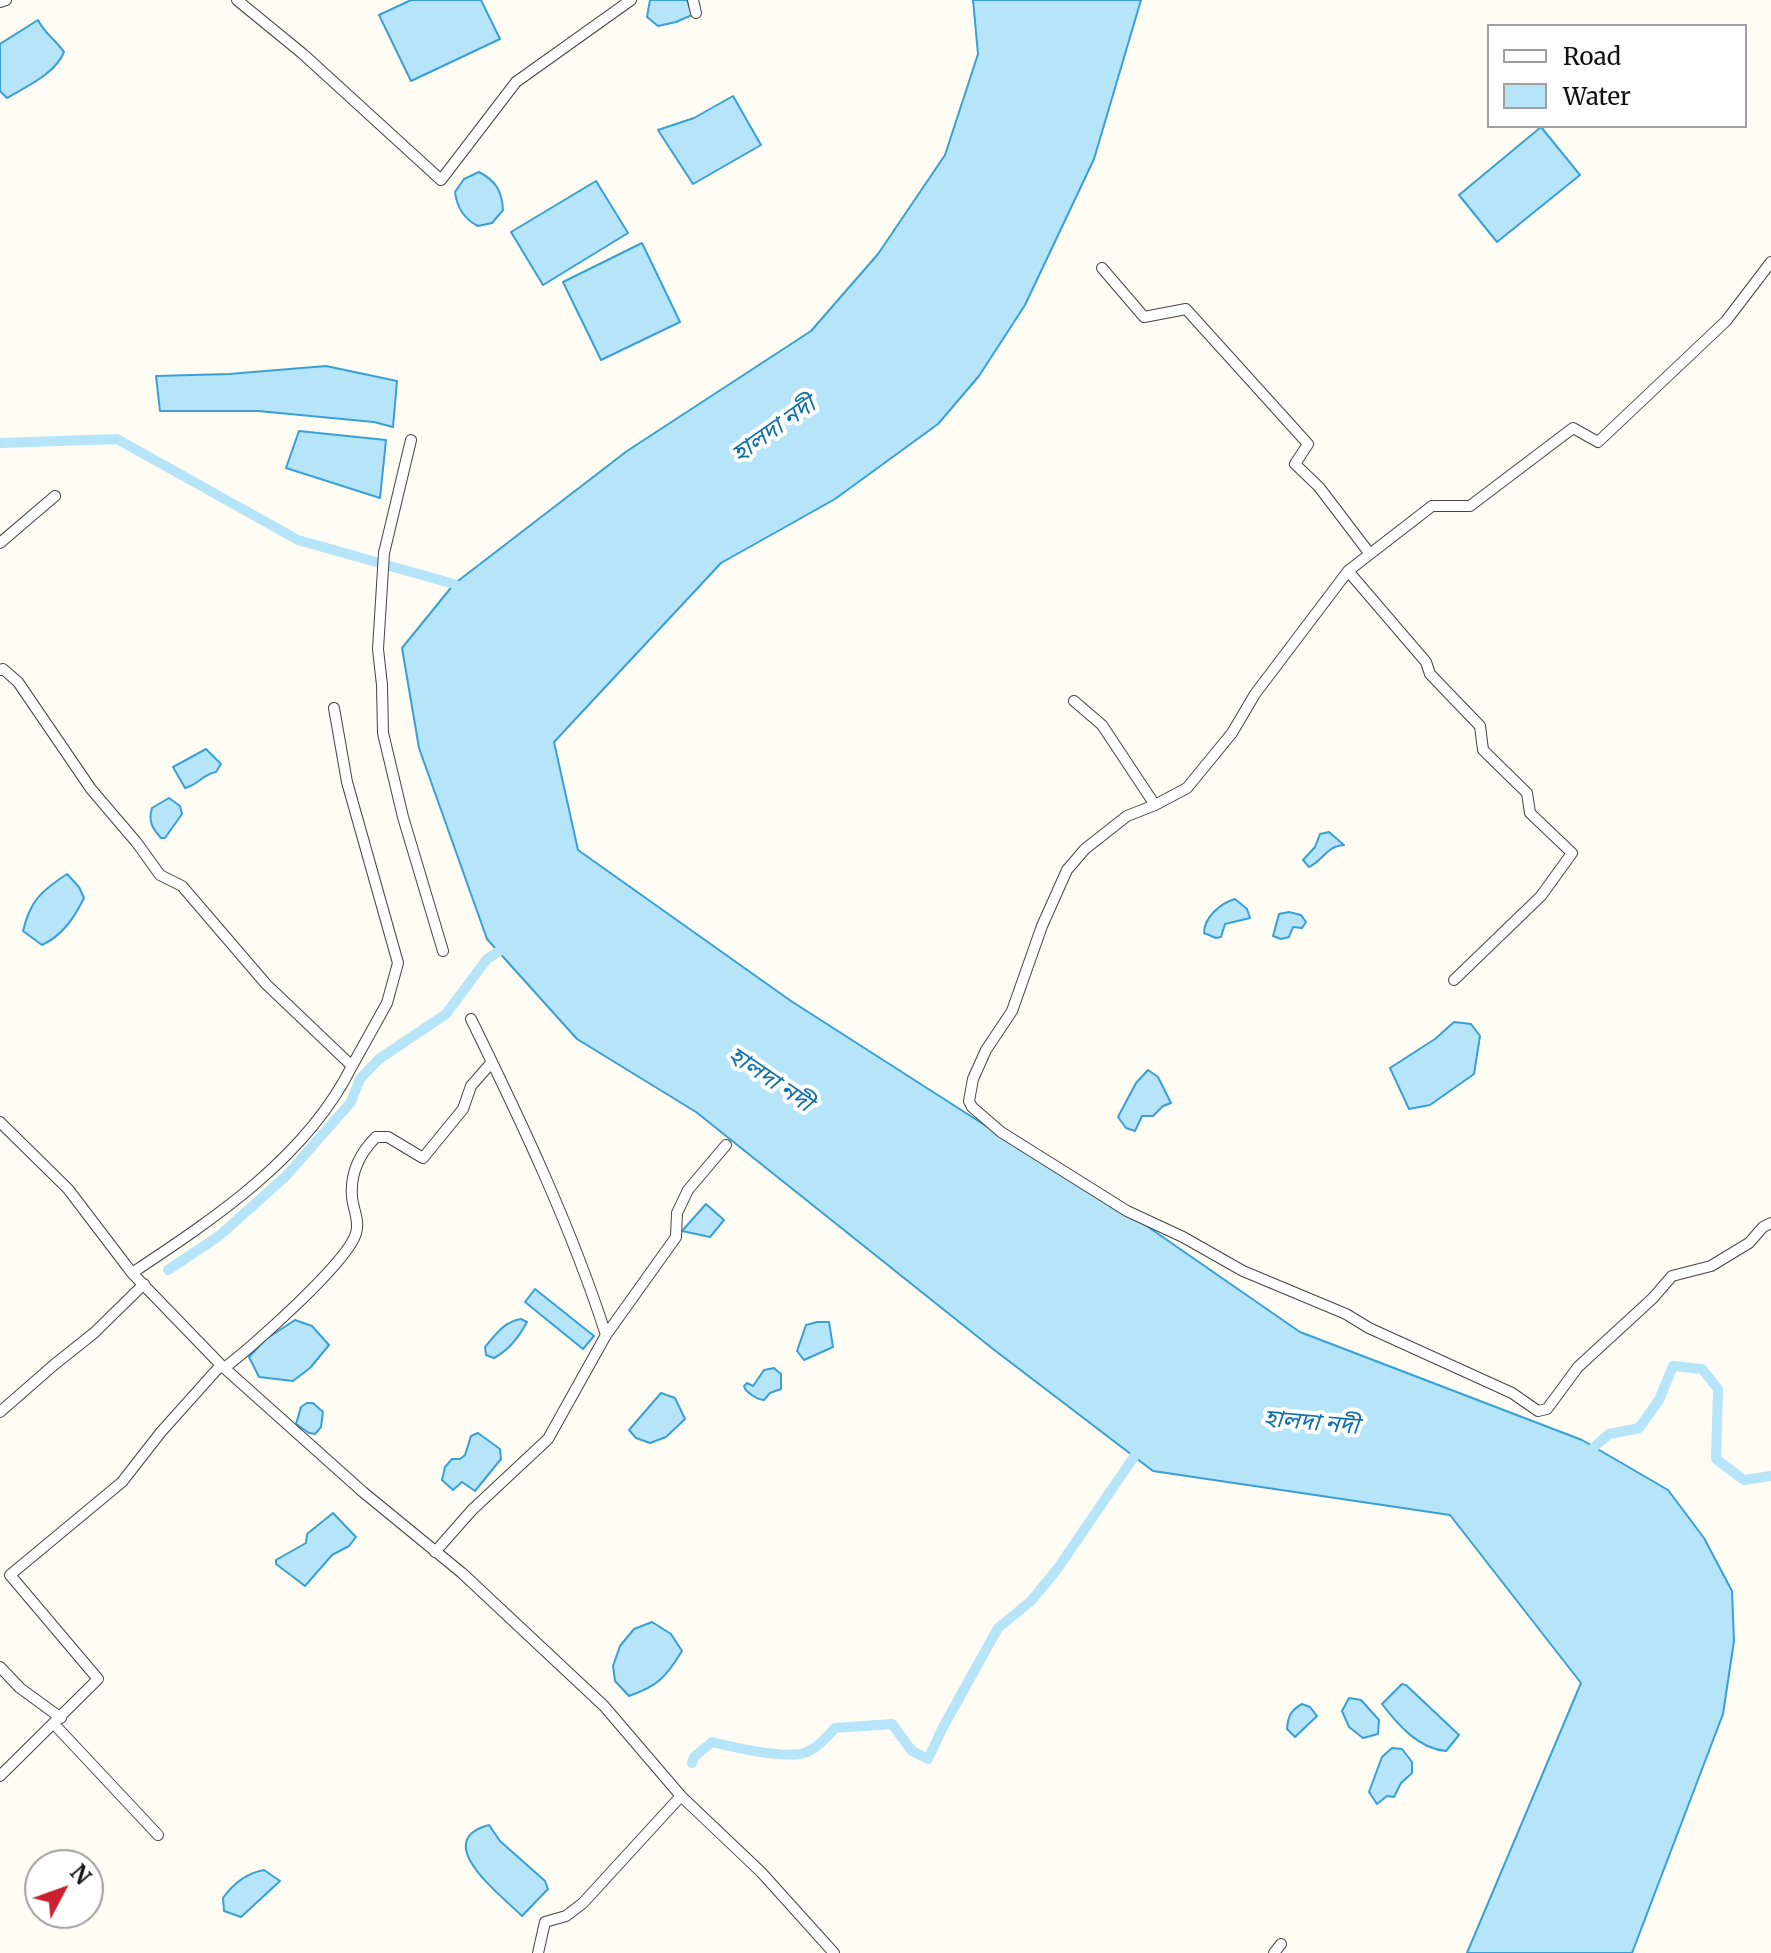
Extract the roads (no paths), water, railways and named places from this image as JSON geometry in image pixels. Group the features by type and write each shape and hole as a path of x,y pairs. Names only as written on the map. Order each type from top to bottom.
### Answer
{"street":[{"path":"0,2 6,0"},
{"path":"237,0 303,54 441,180 516,82 631,0"},
{"path":"693,0 696,13"},
{"path":"1771,262 1726,321 1598,442 1573,428 1470,506 1432,506 1348,571 1255,694 1232,733 1187,788 1127,816 1085,849 1067,870 1042,926 1012,1011 986,1050 973,1079 969,1101 1001,1132 1127,1211 1183,1237 1243,1271 1346,1314 1369,1328 1512,1393 1538,1411 1547,1409 1578,1367 1672,1276 1711,1266 1749,1243 1763,1227 1771,1223"},
{"path":"1102,268 1144,317 1186,309 1308,444 1295,464 1319,487 1370,554"},
{"path":"411,440 384,553 378,649 383,733 403,817 443,951"},
{"path":"0,543 55,496"},
{"path":"1348,571 1426,662 1430,674 1480,726 1483,750 1527,793 1530,813 1572,853 1541,896 1454,980"},
{"path":"0,670 3,669 18,682 91,789 160,875 182,886 266,984 352,1066"},
{"path":"1074,701 1102,725 1155,805"},
{"path":"132,1273 197,1230 277,1164 337,1095 387,1003 398,963 347,782 334,708"},
{"path":"471,1019 589,1283 606,1335"},
{"path":"0,1776 98,1679 10,1575 122,1482 161,1432 222,1366 287,1313 346,1253 357,1233 357,1215 352,1196 361,1152 376,1137 388,1137 423,1158 463,1109 471,1086 492,1062"},
{"path":"0,1122 68,1189 132,1273 222,1366 286,1426 462,1573 604,1706 681,1796 761,1872 834,1953"},
{"path":"435,1552 472,1510 548,1439 606,1335 676,1237 677,1213 688,1190 726,1145"},
{"path":"0,1412 94,1333 144,1284"},
{"path":"0,1667 57,1721 158,1835"},
{"path":"538,1953 545,1922 566,1916 583,1903 681,1796"}],"water":[{"path":"411,0 481,0 500,39 411,81 379,15"},
{"path":"650,0 687,0 692,15 658,26 647,17"},
{"name":"হালদা নদী","path":"973,0 1141,0 1094,159 1025,305 979,376 938,424 835,499 721,563 554,742 578,850 791,1001 1128,1213 1300,1332 1582,1440 1668,1490 1704,1538 1732,1591 1734,1641 1723,1714 1632,1953 1467,1953 1581,1683 1450,1515 1153,1471 993,1349 696,1112 577,1039 487,939 419,748 402,648 454,584 627,451 811,331 878,254 945,155 978,54"},
{"path":"38,20 64,52 47,73 7,98 0,91 0,44"},
{"path":"733,96 761,145 693,184 658,130 694,118"},
{"path":"1540,128 1580,175 1497,242 1459,195"},
{"path":"479,172 497,187 503,210 492,223 478,226 462,212 455,192 464,179"},
{"path":"596,181 628,233 543,285 511,232"},
{"path":"642,243 680,322 601,360 563,282"},
{"path":"326,366 397,381 393,427 374,422 258,411 160,411 156,376"},
{"path":"299,431 386,440 380,498 286,468"},
{"path":"206,749 221,764 216,772 185,788 173,767"},
{"path":"169,798 180,806 182,814 165,838 161,838 150,817 152,808"},
{"path":"1329,832 1344,845 1333,848 1309,867 1303,860 1315,847 1320,834"},
{"path":"67,874 84,898 67,925 42,945 23,931 29,912 50,886"},
{"path":"1235,899 1247,909 1250,918 1225,924 1221,937 1204,933 1214,912"},
{"path":"1289,912 1301,915 1306,922 1302,928 1293,927 1289,937 1281,939 1273,936 1279,914"},
{"path":"1454,1022 1471,1024 1480,1036 1474,1074 1430,1105 1409,1109 1390,1068 1435,1039"},
{"path":"1148,1070 1158,1077 1171,1103 1153,1116 1142,1116 1135,1131 1126,1128 1118,1117 1136,1083"},
{"path":"706,1204 724,1220 710,1237 682,1231"},
{"path":"535,1289 594,1336 583,1349 525,1302"},
{"path":"521,1319 527,1322 509,1347 494,1358 486,1355 485,1347 497,1333"},
{"path":"295,1320 312,1326 329,1345 310,1368 293,1381 259,1377 249,1357 266,1339"},
{"path":"829,1322 833,1347 804,1360 797,1351 806,1325"},
{"path":"774,1368 781,1374 781,1389 770,1393 764,1400 747,1391 744,1386 747,1383 753,1386 764,1370"},
{"path":"661,1393 675,1398 685,1419 666,1437 650,1443 636,1438 629,1430"},
{"path":"313,1403 323,1412 321,1427 315,1434 296,1424 301,1407"},
{"path":"478,1433 500,1449 501,1459 475,1491 462,1482 453,1490 442,1480 445,1467 452,1459 465,1455 471,1436"},
{"path":"333,1513 356,1537 349,1546 332,1555 305,1586 276,1564 276,1560 306,1543 307,1534"},
{"path":"652,1622 671,1634 682,1651 660,1680 629,1696 615,1681 613,1666 620,1646 634,1629"},
{"path":"1402,1684 1459,1735 1446,1751 1418,1741 1402,1728 1382,1704"},
{"path":"1349,1698 1361,1700 1379,1720 1378,1734 1363,1738 1349,1727 1342,1711"},
{"path":"1302,1704 1310,1707 1317,1716 1295,1737 1287,1729 1288,1720"},
{"path":"1392,1748 1402,1749 1412,1762 1412,1773 1401,1783 1394,1797 1387,1796 1377,1804 1369,1792 1382,1757"},
{"path":"489,1825 500,1841 545,1881 548,1889 522,1916 487,1883 468,1856 466,1843 472,1833"},
{"path":"264,1870 280,1881 241,1917 224,1911 223,1898 231,1888 246,1876"}],"waterway":[{"path":"0,443 117,439 298,540 454,584 464,590"},
{"path":"168,1270 219,1236 286,1176 351,1102 360,1079 379,1059 446,1014 487,959 507,946"},
{"path":"1594,1447 1609,1434 1639,1428 1659,1400 1673,1366 1702,1369 1718,1389 1716,1459 1744,1480 1771,1476"},
{"path":"692,1763 694,1757 712,1742 790,1755 815,1748 835,1728 892,1724 912,1751 928,1759 998,1628 1031,1601 1058,1568 1142,1445"}]}
